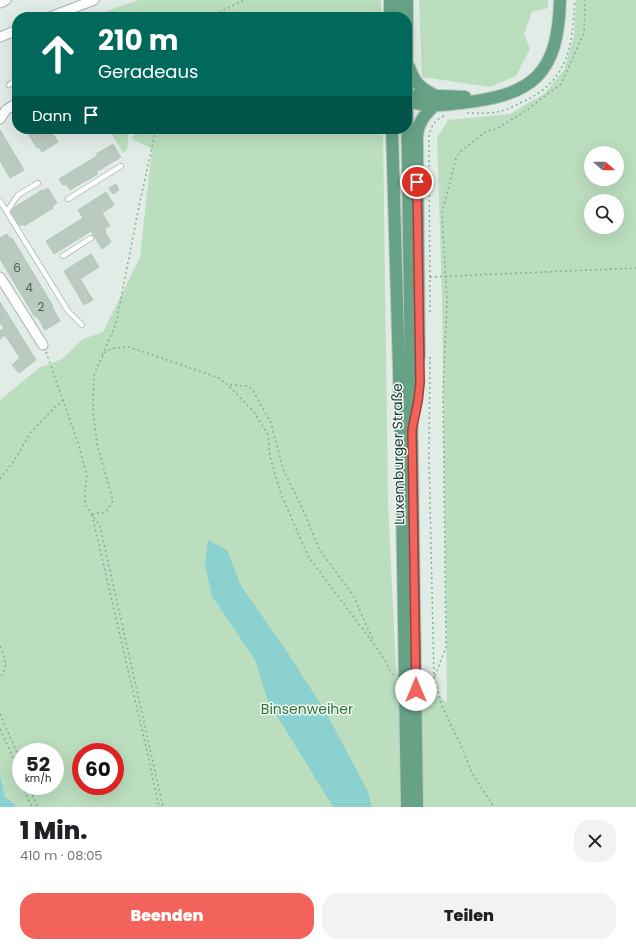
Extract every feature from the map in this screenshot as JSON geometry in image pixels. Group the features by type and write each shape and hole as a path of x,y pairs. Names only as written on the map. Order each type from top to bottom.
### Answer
{"main road":[{"path":"390,0 390,12"},
{"path":"398,0 398,12"},
{"name":"Luxemburger Straße","path":"407,0 407,12"},
{"path":"412,98 418,95 435,101 468,97 482,99 501,97 517,91 531,82 541,73 556,44 560,0"},
{"path":"412,74 416,83 435,101"},
{"path":"412,430 420,383 417,130 421,120 435,101"},
{"path":"392,134 393,185"},
{"path":"393,185 398,159 398,134"},
{"name":"Luxemburger Straße","path":"408,134 416,600 417,807"},
{"name":"Luxemburger Straße","path":"393,185 401,440 407,807"}],"street":[{"path":"0,2 6,0"},
{"path":"63,12 94,0"},
{"path":"0,37 12,32"},
{"path":"0,118 6,110 12,106"},
{"path":"0,277 43,345"}],"lane":[{"path":"68,199 121,166"},
{"path":"7,211 18,195 38,183"},
{"path":"0,201 68,311 82,325"},
{"path":"63,256 91,238"}],"path":[{"path":"220,12 244,0"},
{"path":"465,113 501,112 529,99 541,92 551,83 563,65 569,51 572,36 575,0"},
{"path":"434,678 446,647 443,390 447,302 442,213 456,158 460,152 487,131 496,129 524,112 561,84 584,33 585,0"},
{"path":"430,316 429,136 431,127 435,122 442,116 446,115"},
{"path":"92,514 106,512 112,501 97,444 93,411 94,375 116,324 155,134"},
{"path":"430,277 636,268"},
{"path":"43,345 48,354 87,476 85,504 100,526 163,807"},
{"path":"101,358 106,351 115,348 129,347 219,378 242,399 254,412 268,435 270,456 281,494 308,556 374,644 386,662 390,673 394,676 400,676"},
{"path":"430,354 429,466 434,678 442,706 464,752 472,773 494,807"},
{"path":"228,385 247,386 252,389 271,423 283,469 305,514 319,548 353,595 374,644"},
{"path":"0,479 14,461 31,432 63,400"},
{"path":"92,514 159,807"},
{"path":"0,646 7,665 0,678"},
{"path":"424,677 434,678"},
{"path":"0,714 13,743"},
{"path":"0,729 12,755"},
{"path":"27,795 32,807"},
{"path":"32,795 38,807"}],"green space":[{"path":"138,0 381,0 381,12 104,12"},
{"path":"419,0 548,0 548,8 532,12 524,34 530,49 516,76 490,87 422,77"},
{"path":"576,0 636,0 636,807 16,807 15,804 5,797 0,775 0,400 39,368 62,359 83,339 103,332 140,257 152,149 132,139 133,134 383,134 388,504 396,668 399,676 419,690 441,697 447,703 442,294 437,138 448,120 510,114 545,93 564,70 574,36"},
{"path":"112,134 129,134 127,150 123,153"}],"water":[{"name":"Binsenweiher","path":"208,540 227,550 241,586 288,653 328,716 368,792 372,807 333,807 268,701 255,660 212,596 205,564"},
{"path":"0,775 5,797 15,804 16,807 0,807"}],"building":[{"path":"0,130 24,170 10,178 0,161"},
{"path":"28,134 53,134 58,142 42,152 39,147 37,148"},
{"path":"113,144 121,157 96,172 98,174 70,190 66,184 63,185 59,179 97,156 96,154"},
{"path":"116,184 119,190 113,194 109,188"},
{"path":"48,188 57,203 52,206 53,208 24,226 23,224 20,226 11,212 15,207 42,190 43,191"},
{"path":"106,192 114,205 102,213 110,226 105,228 106,234 111,242 102,249 91,231 54,254 46,241 83,218 78,210"},
{"path":"7,234 10,239 12,238 53,306 52,307 60,321 45,330 37,316 35,317 0,259 0,238"},
{"path":"91,254 99,267 80,279 93,300 84,305 64,271"},
{"path":"0,302 36,360 19,373 12,365 20,358 5,335 0,339 0,331 4,328 0,323"}],"route":[{"path":"416,690 416,600 412,430 420,383 417,182"}]}
